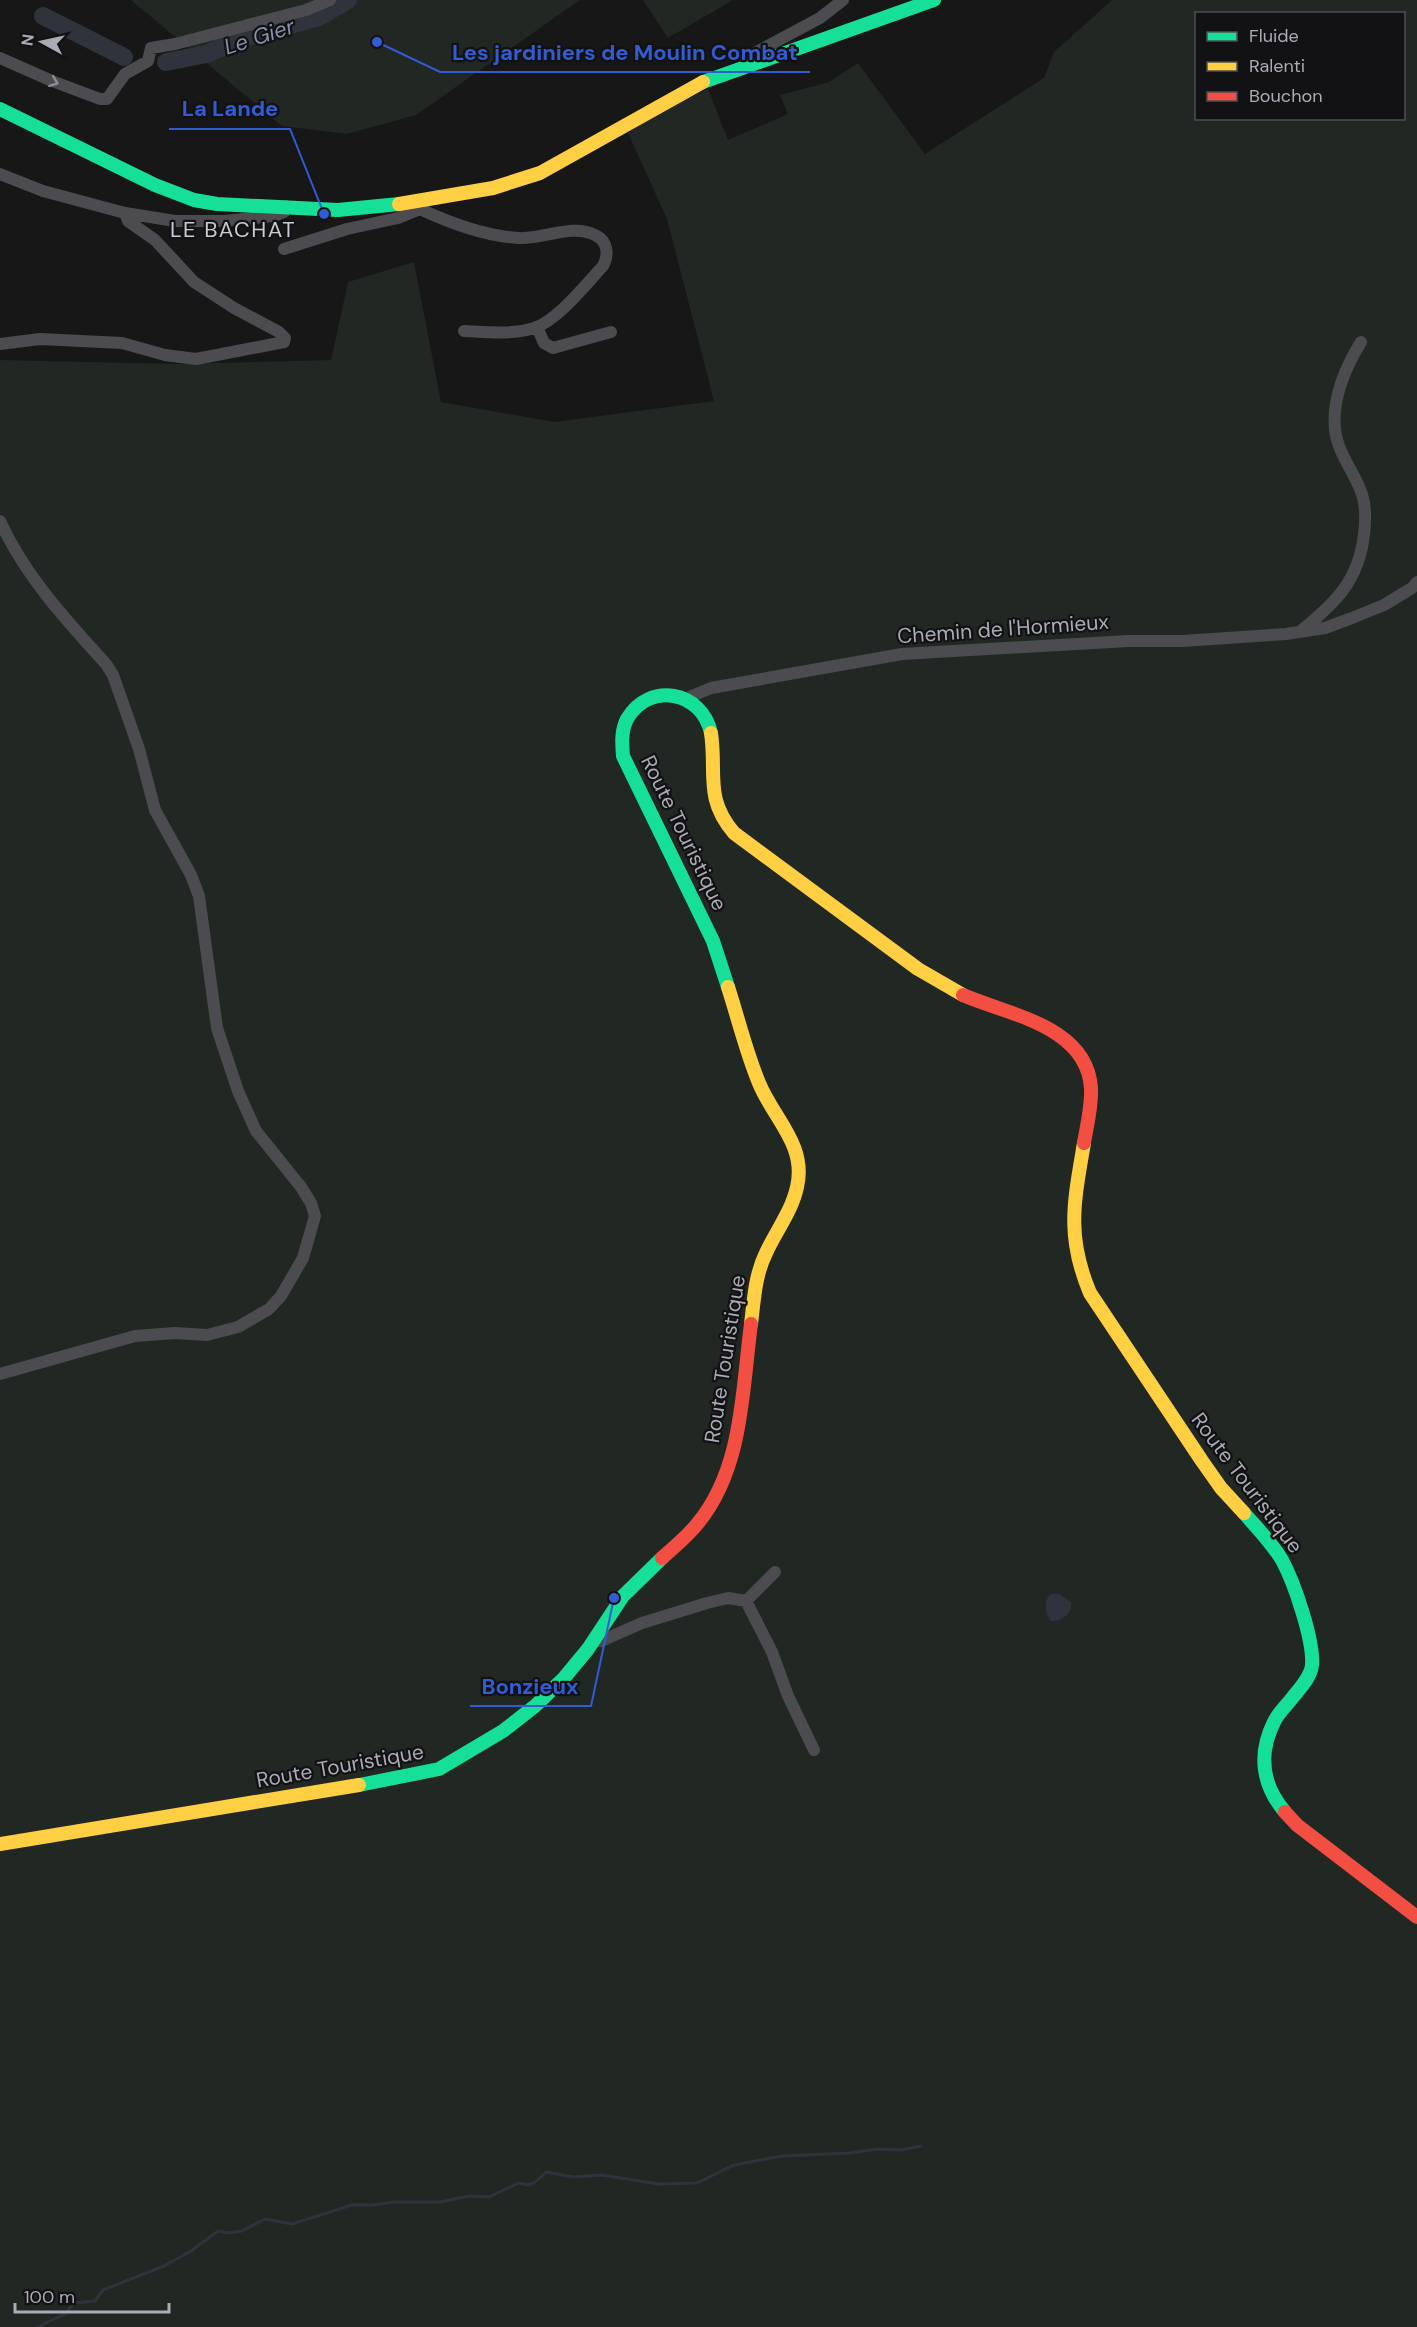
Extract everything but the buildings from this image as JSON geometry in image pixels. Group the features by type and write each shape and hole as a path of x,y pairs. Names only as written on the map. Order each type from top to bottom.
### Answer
{"street":[{"path":"0,58 52,81 100,99 107,99 120,80 131,70 148,61 151,48 175,44 306,10 330,0"},
{"path":"747,65 746,61 749,56 820,18 843,0"},
{"path":"0,108 71,146 177,194 218,204 338,210 420,205 492,188 540,173 692,88 747,65 934,0"},
{"path":"0,174 43,191 125,213 175,221 218,221 278,215 284,212 285,206"},
{"path":"284,249 347,229 398,218 420,205"},
{"path":"420,205 481,231 526,238 576,231 587,232 600,237 606,248 607,255 603,266 562,308 537,327 495,332 464,331"},
{"path":"0,344 40,339 122,343 165,355 196,359 284,342 285,338 279,332 234,308 194,282 154,240 128,221 125,213"},
{"path":"537,327 544,343 553,348 611,332"},
{"path":"1300,632 1338,598 1357,567 1362,551 1365,506 1361,491 1338,443 1335,428 1340,386 1361,342"},
{"path":"0,521 27,569 48,598 113,675 139,748 155,810 191,875 199,896 217,1028 238,1090 256,1131 301,1187 311,1203 315,1216 303,1258 281,1296 269,1309 238,1327 207,1335 175,1333 135,1336 0,1374"},
{"name":"Chemin de l'Hormieux","path":"687,698 711,688 902,654 1129,641 1182,641 1300,632 1325,628 1363,614 1384,605 1412,588 1417,582"},
{"name":"Route Touristique","path":"0,1844 432,1772 503,1731 535,1706 564,1678 594,1640 629,1588 698,1522 722,1486 729,1468 739,1420 756,1281 765,1254 793,1201 799,1172 798,1156 792,1140 759,1084 713,941 622,756 621,739 626,721 636,707 650,699 669,695 687,698 699,707 709,722 712,734 712,788 722,820 734,833 937,982 1062,1035 1079,1051 1090,1079 1091,1100 1072,1210 1075,1257 1082,1276 1090,1293 1221,1488 1268,1539 1282,1560 1292,1583 1309,1637 1312,1667 1306,1680 1274,1721 1267,1742 1264,1771 1268,1787 1277,1802 1297,1825 1417,1917"},
{"path":"746,1601 775,1572"},
{"path":"594,1640 602,1641 642,1623 707,1603 728,1598 746,1601"},
{"path":"746,1601 772,1652 788,1696 814,1750"}],"shaded area":[{"path":"131,0 580,0 416,115 347,134 282,126"},
{"path":"643,0 733,0 668,38"},
{"path":"1112,0 1417,0 1417,2327 0,2327 0,360 177,364 331,360 348,282 414,262 441,402 554,422 714,401 667,219 628,133 659,112 708,89 728,140 788,114 780,95 829,82 858,63 925,154 1044,78 1054,52"},
{"path":"1051,1594 1059,1594 1071,1602 1066,1616 1059,1620 1051,1621 1047,1615 1047,1600"}],"waterway":[{"name":"Le Gier","path":"166,62 207,54 237,40 319,17 348,0"},
{"name":"Le Gier","path":"43,16 124,57"},
{"path":"37,2327 65,2314 74,2303 95,2301 103,2290 164,2266 191,2251 218,2231 228,2233 242,2231 265,2219 292,2224 352,2205 440,2202 469,2196 489,2197 519,2183 528,2185 534,2183 546,2172 573,2177 601,2175 659,2184 697,2183 734,2165 782,2156 850,2153 877,2149 901,2150 921,2146"}],"traffic: fast":[{"path":"703,82 934,0"},
{"path":"0,109 155,185 194,200 217,204 338,210 399,204"},
{"path":"711,733 706,719 697,708 686,700 674,696 661,696 648,699 637,707 625,723 622,742 623,756 713,941 728,987"},
{"path":"1244,1513 1274,1548 1287,1570 1302,1611 1312,1654 1310,1674 1276,1719 1269,1734 1264,1757 1271,1791 1285,1812"},
{"path":"359,1785 439,1769 503,1731 535,1706 564,1678 588,1649 623,1596 662,1558"}],"traffic: slow":[{"path":"399,204 493,188 540,173 703,82"},
{"path":"711,733 715,797 725,820 734,833 918,969 963,995"},
{"path":"728,987 754,1071 765,1096 793,1145 799,1172 797,1187 788,1213 759,1270 751,1324"},
{"path":"1084,1143 1074,1219 1082,1273 1090,1293 1202,1461 1221,1488 1244,1513"},
{"path":"0,1844 359,1785"}],"traffic: jam":[{"path":"963,995 1043,1026 1076,1050 1086,1067 1091,1088 1084,1143"},
{"path":"662,1558 698,1523 713,1501 724,1478 738,1428 751,1324"},
{"path":"1285,1812 1297,1825 1417,1917"}],"place":[{"name":"Les jardiniers de Moulin Combat","path":"377,42"},
{"name":"La Lande","path":"324,214"},
{"name":"Bonzieux","path":"614,1598"}],"district":[{"name":"LE BACHAT","path":"233,229"}]}
